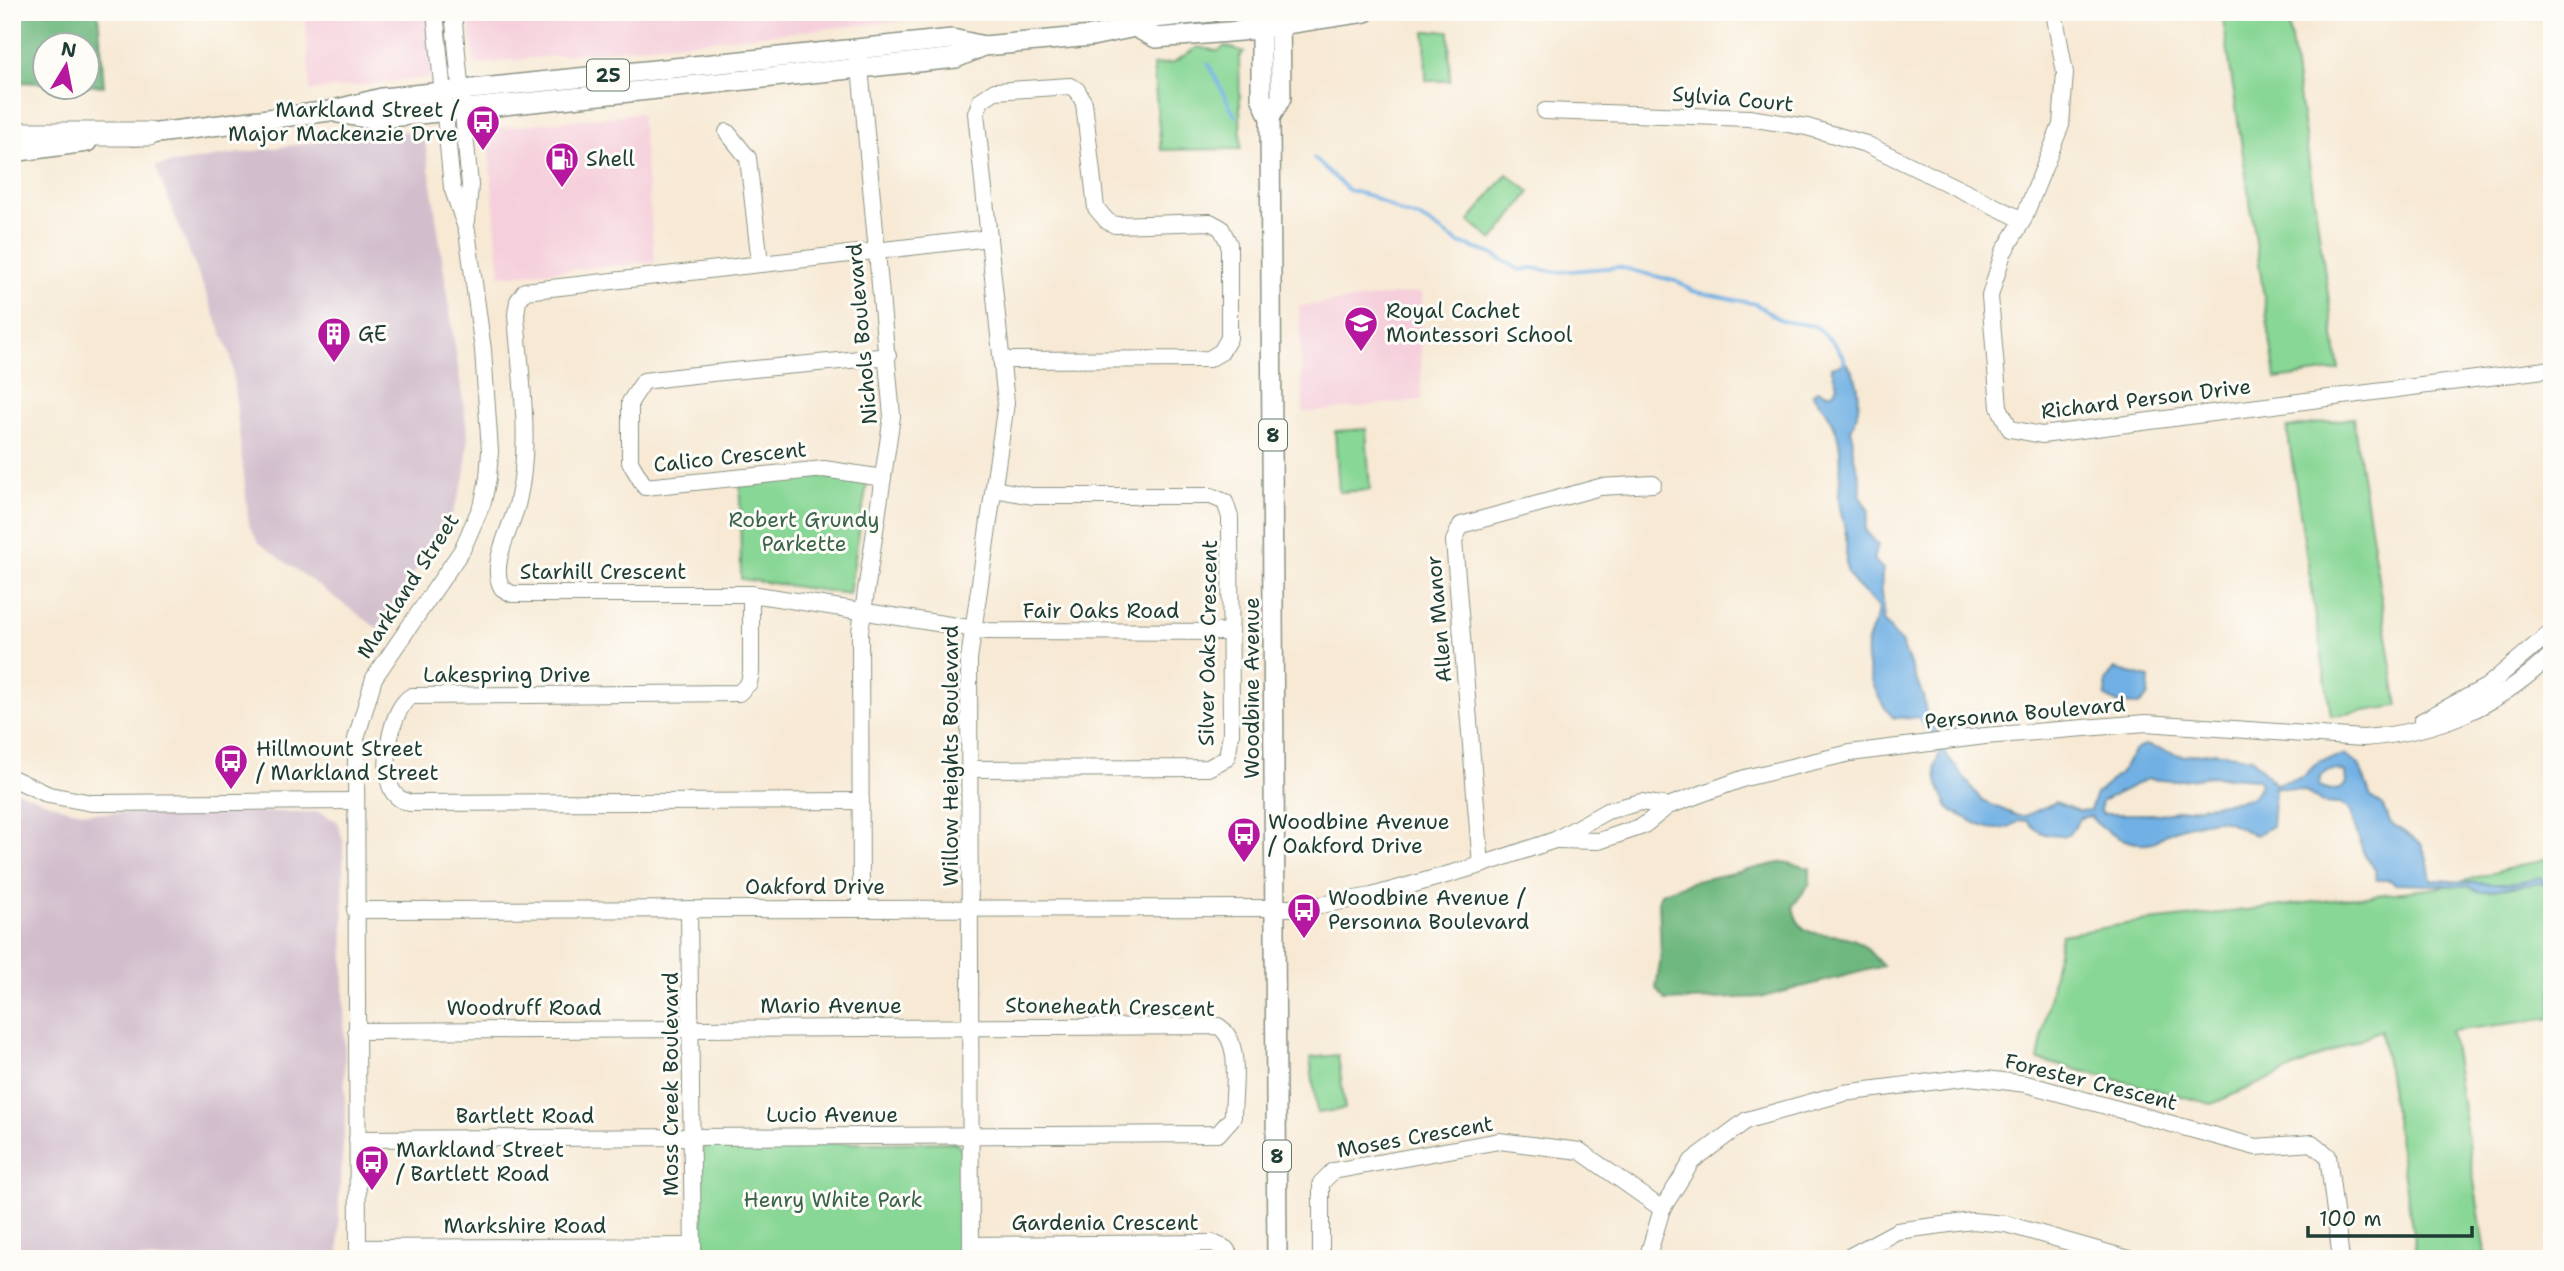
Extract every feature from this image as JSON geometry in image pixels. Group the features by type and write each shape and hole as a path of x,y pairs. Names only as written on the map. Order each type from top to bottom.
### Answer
{"highway":[{"path":"12,134 149,134"}],"main road":[{"name":"25","path":"12,152 330,111 371,119 453,101 952,39 984,46 1092,36 1135,27 1154,18 1212,12"},
{"name":"25","path":"1135,27 1156,37 1270,19 1365,12"},
{"name":"Woodbine Avenue","path":"1270,19 1261,97 1270,118 1277,1259"},
{"name":"25","path":"453,101 860,69 956,58 984,46"}],"street":[{"name":"Markland Street","path":"435,12 453,101"},
{"name":"Markland Street","path":"358,1254 356,739 374,678 462,550 483,502 490,451 467,231 452,187 453,12"},
{"name":"Richard Person Drive","path":"2054,12 2065,73 2061,125 2023,220 2003,253 1990,296 1999,407 2010,429 2042,435 2552,369"},
{"name":"Nichols Boulevard","path":"859,49 892,416 863,611 860,656 861,907"},
{"name":"Willow Heights Boulevard","path":"971,1252 971,628 1005,415 1003,360 976,113 981,100 988,94 1062,85 1077,90 1084,103 1094,200 1100,215 1115,225 1210,222 1221,228 1229,244 1229,338 1226,347 1209,359 1003,360"},
{"name":"Sylvia Court","path":"1545,111 1749,118 1807,127 1866,144 2023,220"},
{"path":"727,132 748,158 760,263"},
{"name":"Starhill Crescent","path":"971,628 751,594 512,594 502,588 497,569 518,505 523,475 524,446 516,314 518,301 525,291 989,238"},
{"name":"Calico Crescent","path":"883,478 824,469 645,487 630,462 630,402 645,381 744,367 800,366 888,356"},
{"name":"Allen Manor","path":"1481,864 1454,541 1461,525 1600,487 1653,484"},
{"name":"Silver Oaks Crescent","path":"970,769 1196,768 1220,764 1227,758 1231,733 1230,517 1225,502 1211,496 1032,496 993,489"},
{"name":"Lakespring Drive","path":"751,594 751,672 749,683 739,693 412,696 400,706 393,724 389,750 390,787 397,798 410,803 861,801"},
{"name":"Fair Oaks Road","path":"971,628 1023,633 1231,632"},
{"name":"Personna Boulevard","path":"2393,736 2460,702 2506,671 2552,631"},
{"name":"Personna Boulevard","path":"1555,840 1599,841 1643,826 1668,806 1745,779 1850,753 1985,736 2146,723 2363,738 2393,736 2459,719 2516,688 2552,654"},
{"path":"2506,671 2519,683"},
{"path":"12,779 61,799 92,803 355,801"},
{"name":"Personna Boulevard","path":"1274,909 1372,896 1555,840 1606,811 1641,802 1668,806"},
{"name":"Oakford Drive","path":"355,910 861,907 1274,909"},
{"name":"Moss Creek Boulevard","path":"690,909 693,1252"},
{"name":"Mario Avenue","path":"693,1028 970,1026"},
{"name":"Stoneheath Crescent","path":"970,1026 1218,1026 1227,1031 1233,1043 1233,1117 1218,1134 971,1135"},
{"name":"Woodruff Road","path":"356,1031 693,1028"},
{"name":"Forester Crescent","path":"1647,1259 1662,1209 1692,1161 1747,1119 1844,1093 1970,1077 2026,1084 2256,1147 2312,1143 2328,1156 2341,1259"},
{"name":"Lucio Avenue","path":"694,1136 971,1135"},
{"name":"Bartlett Road","path":"357,1139 694,1136"},
{"name":"Moses Crescent","path":"1321,1259 1321,1183 1333,1171 1499,1141 1580,1151 1662,1209"},
{"path":"1845,1259 1896,1231 1972,1221 2006,1224 2129,1259"},
{"name":"Gardenia Crescent","path":"971,1252 1213,1243 1226,1249 1232,1259"},
{"name":"Markshire Road","path":"358,1254 693,1252"}],"shaded area":[{"path":"305,12 428,12 436,69 433,77 310,91"},
{"path":"467,12 989,12 475,64"},
{"path":"641,113 655,262 500,276 487,129"},
{"path":"393,130 424,134 468,436 465,477 450,520 377,628 259,543 249,525 231,356 155,166"},
{"name":"Royal Cachet Montessori School","path":"1422,292 1421,400 1303,413 1299,306"},
{"path":"12,789 63,808 89,813 319,812 337,821 343,841 345,1122 339,1196 339,1259 12,1259"}],"green space":[{"path":"12,12 98,12 100,32 32,32 32,83 16,82 12,71"},
{"path":"2222,12 2287,12 2339,370 2276,379"},
{"path":"1425,31 1449,31 1450,81 1426,81"},
{"path":"1225,46 1244,52 1239,57 1241,149 1161,150 1153,65 1172,63 1198,47 1218,51"},
{"path":"1507,174 1530,192 1493,240 1469,221"},
{"path":"2353,418 2398,706 2331,716 2287,428"},
{"path":"1366,429 1370,490 1339,492 1335,431"},
{"name":"Robert Grundy Parkette","path":"820,476 867,483 849,594 741,579 740,485"},
{"path":"2552,857 2552,1018 2451,1031 2486,1259 2417,1259 2381,1030 2212,1104 2038,1060 2061,935 2132,923 2437,888"},
{"path":"1784,862 1810,868 1810,883 1793,906 1796,918 1802,926 1817,934 1855,940 1883,966 1763,997 1666,1001 1656,988 1661,957 1661,893 1691,882"},
{"path":"1338,1055 1345,1109 1317,1113 1310,1058"},
{"name":"Henry White Park","path":"956,1142 963,1151 968,1259 698,1259 697,1229 702,1223 701,1154 706,1145"}],"water":[{"path":"1846,363 1852,370 1858,387 1857,414 1851,430 1853,449 1860,480 1860,497 1869,511 1865,530 1878,545 1873,559 1883,569 1883,621 1901,642 1923,696 1927,718 1937,729 1946,754 1982,801 2018,816 2025,816 2056,802 2079,811 2090,810 2096,794 2120,773 2135,750 2145,745 2183,756 2215,752 2252,758 2275,784 2303,777 2319,761 2344,755 2359,765 2371,797 2382,805 2390,822 2421,844 2431,880 2499,884 2540,877 2546,883 2552,883 2552,888 2540,883 2480,892 2468,886 2395,884 2390,880 2376,880 2375,870 2364,854 2349,809 2340,804 2322,803 2305,791 2275,787 2272,826 2256,835 2226,821 2215,820 2177,829 2153,842 2136,843 2110,833 2090,816 2081,818 2068,835 2055,836 2041,832 2027,821 1994,829 1953,811 1948,807 1938,785 1935,767 1939,755 1933,732 1918,717 1894,718 1878,695 1870,674 1867,646 1879,609 1848,573 1846,535 1839,499 1839,440 1830,417 1812,395 1817,390 1828,394 1834,392 1837,385 1831,367","holes":["2328,771 2345,773 2346,784 2343,787 2333,790 2319,786 2320,777","2210,776 2258,779 2261,785 2252,798 2159,814 2103,814 2100,810 2102,801 2147,779 2173,781"]},
{"path":"2115,669 2149,678 2148,696 2139,705 2119,704 2106,697 2105,681"}],"waterway":[{"path":"1208,63 1235,116"},
{"path":"1314,158 1348,190 1371,196 1402,213 1421,218 1459,243 1492,254 1520,270 1533,268 1558,272 1619,267 1679,282 1692,291 1756,304 1782,321 1815,326 1833,342 1844,358 1844,365"},
{"path":"1918,716 1933,739"}],"place":[{"name":"Markland Street / Major Mackenzie Drve","path":"483,152"},
{"name":"Shell","path":"562,189"},
{"name":"Royal Cachet Montessori School","path":"1361,353"},
{"name":"GE","path":"334,364"},
{"name":"Hillmount Street / Markland Street","path":"231,791"},
{"name":"Woodbine Avenue / Oakford Drive","path":"1244,864"},
{"name":"Woodbine Avenue / Personna Boulevard","path":"1304,940"},
{"name":"Markland Street / Bartlett Road","path":"372,1192"}]}
